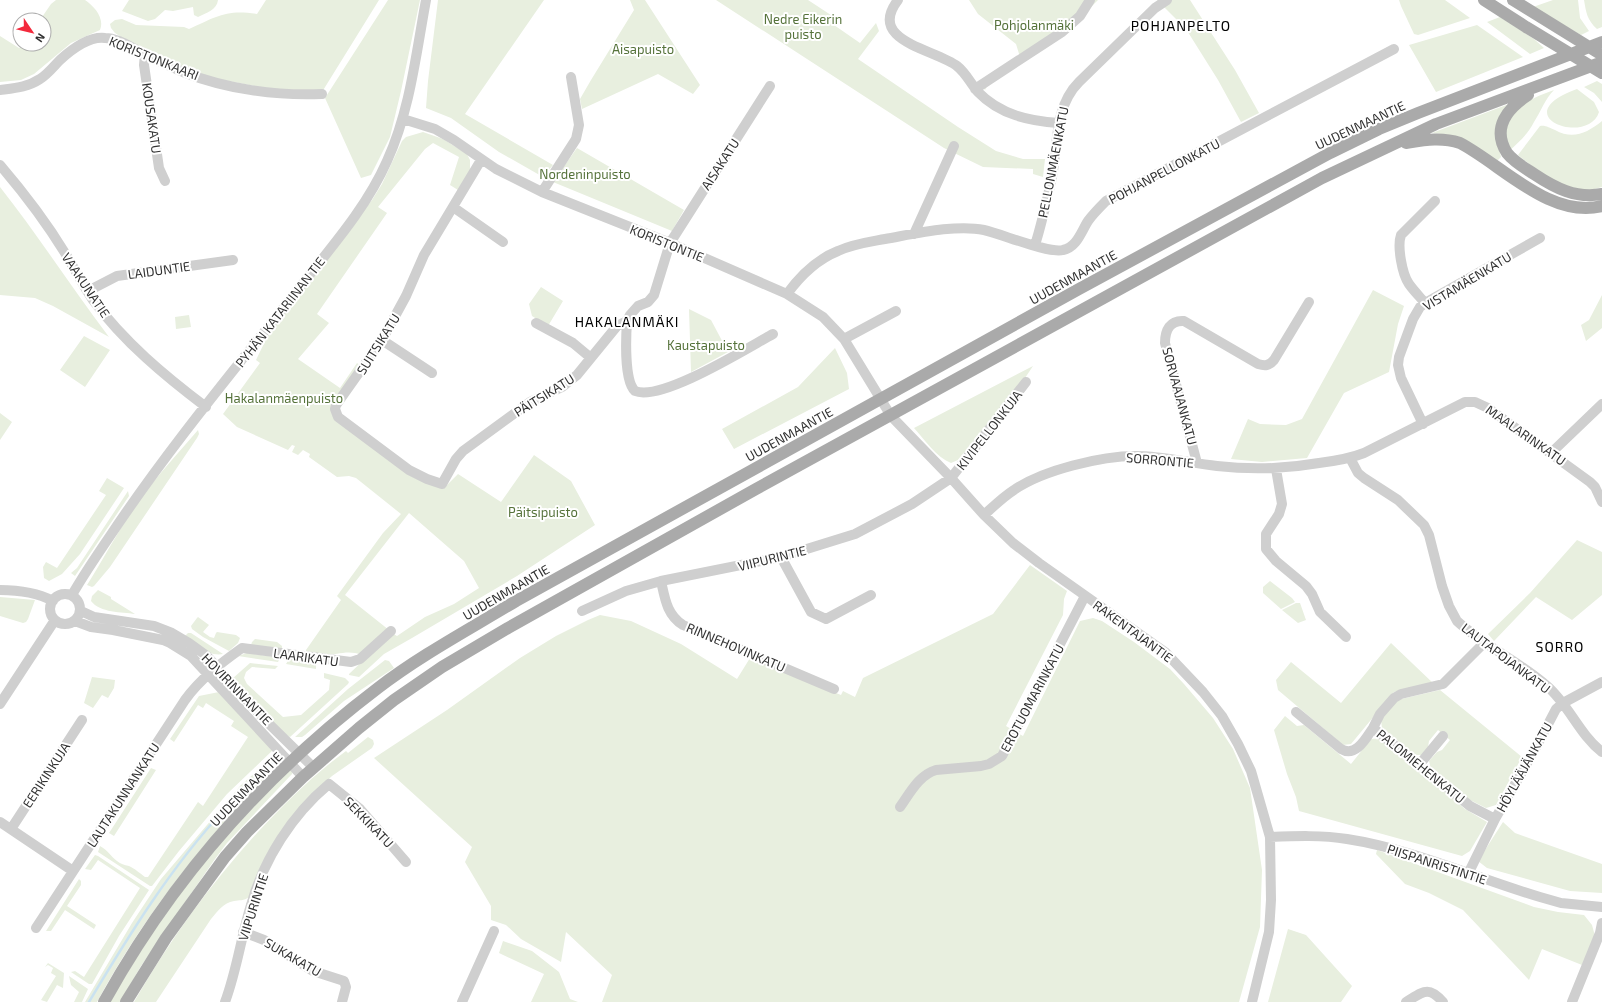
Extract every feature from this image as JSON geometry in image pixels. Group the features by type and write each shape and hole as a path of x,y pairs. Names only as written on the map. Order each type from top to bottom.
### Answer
{"main road":[{"path":"1484,0 1602,73"},
{"path":"1513,0 1602,55"},
{"name":"UUDENMAANTIE","path":"104,1002 149,927 232,821 290,762 379,687 433,650 516,601 1079,289 1330,153 1380,129 1526,70 1602,42"},
{"path":"126,1002 166,938 225,858 247,832 303,777 344,740 388,705 442,667 508,628 1322,178 1436,124 1602,62"},
{"path":"1546,83 1514,104 1504,118 1501,133 1508,153 1525,169 1562,191 1593,196 1602,194"},
{"path":"1391,145 1436,139 1448,139 1471,149 1531,189 1557,203 1584,208 1602,206"}],"street":[{"name":"PYHÄN KATARIINAN TIE","path":"72,595 139,493 370,196 394,147 403,118 426,0"},
{"path":"898,0 890,11 891,26 895,32 911,45 957,66 975,89 991,103 1020,118 1059,123"},
{"path":"975,89 1062,32 1080,16 1090,0"},
{"name":"PELLONMÄENKATU","path":"1036,246 1052,177 1059,123 1065,101 1071,91 1155,8 1167,0"},
{"name":"KORISTONKAARI","path":"0,90 18,88 31,84 42,78 60,60 76,48 95,39 104,37 115,40 183,72 237,87 275,93 322,94"},
{"name":"POHJANPELLONKATU","path":"787,294 801,276 826,257 837,251 865,243 914,234 975,228 1056,251 1068,249 1079,239 1094,214 1106,201 1394,49"},
{"name":"KOUSAKATU","path":"145,54 145,72 159,168 165,181"},
{"path":"542,192 576,139 578,132 579,125 571,77"},
{"name":"AISAKATU","path":"627,321 638,306 648,302 654,295 670,243 770,86"},
{"name":"KORISTONTIE","path":"403,118 435,129 454,140 496,169 542,192 670,243 787,294 823,317 844,339 891,416"},
{"path":"914,234 954,146"},
{"name":"SUITSIKATU","path":"442,484 418,474 397,461 340,420 335,409 382,340 404,301 424,255 481,160"},
{"name":"VAAKUNATIE","path":"0,165 29,200 88,291 110,321 124,337 157,368 206,407"},
{"path":"1425,304 1407,279 1400,254 1399,240 1401,235 1435,201"},
{"path":"452,207 503,242"},
{"name":"VISTAMÄENKATU","path":"1423,424 1401,378 1398,365 1399,357 1413,319 1420,307 1540,238"},
{"name":"LAIDUNTIE","path":"88,291 117,276 233,260"},
{"name":"SORVAAJANKATU","path":"1197,463 1165,343 1167,329 1172,323 1178,320 1184,321 1258,364 1266,366 1274,360 1309,302"},
{"path":"844,339 896,311"},
{"path":"627,321 628,379 631,388 639,393 661,389 690,379 773,334"},
{"name":"PÄITSIKATU","path":"442,484 456,459 469,445 530,402 555,391 570,382 617,326 627,321"},
{"path":"536,323 573,343 591,358"},
{"path":"382,340 432,373"},
{"name":"KIVIPELLONKUJA","path":"951,478 1026,382"},
{"name":"MAALARINKATU","path":"1350,458 1379,447 1465,402 1475,402 1488,408 1594,485 1602,502"},
{"path":"1551,453 1602,404"},
{"name":"RAKENTAJANTIE","path":"891,416 951,478 984,515 1023,551 1165,652 1203,692 1222,716 1238,744 1251,772 1270,837 1272,900 1269,932 1252,1002"},
{"name":"SORRONTIE","path":"984,515 1014,490 1035,478 1092,461 1121,456 1138,456 1241,468 1276,469 1350,458"},
{"name":"LAUTAPOJANKATU","path":"1350,458 1358,473 1398,500 1424,525 1429,535 1442,586 1452,614 1459,623 1540,680 1563,703 1584,734 1602,752"},
{"path":"1276,469 1282,504 1279,514 1266,534 1266,548 1276,561 1306,586 1311,592 1320,612 1346,637"},
{"name":"VIIPURINTIE","path":"582,611 626,591 661,581 781,557 854,534 912,504 951,478"},
{"path":"781,557 811,612 826,619 871,595"},
{"name":"RINNEHOVINKATU","path":"661,581 670,612 683,625 834,689"},
{"path":"0,590 18,590 40,594 53,601"},
{"path":"61,594 72,595 77,599 80,605 81,611 78,617 75,621 65,624 55,620 50,611 53,601 61,594"},
{"name":"EROTUOMARINKATU","path":"900,807 923,776 929,772 989,764 1002,756 1085,596"},
{"name":"HOVIRINNANTIE","path":"81,611 90,616 154,626 180,637 199,650 217,667 264,718 314,768"},
{"path":"0,704 55,620"},
{"name":"HOVIRINNANTIE","path":"75,621 91,627 151,637 170,643 191,656 303,777"},
{"name":"LAARIKATU","path":"217,667 242,648 351,662 360,659 391,631"},
{"path":"1373,728 1380,714 1394,698 1401,694 1443,684 1485,642"},
{"name":"LAUTAKUNNANKATU","path":"36,928 192,689 217,667"},
{"name":"HÖYLÄÄJÄNKATU","path":"1468,874 1495,819 1556,709 1563,703 1602,682"},
{"name":"PALOMIEHENKATU","path":"1296,712 1341,749 1348,752 1355,750 1373,728 1470,806 1495,819"},
{"name":"EERIKINKUJA","path":"11,829 82,720"},
{"path":"1419,765 1443,736"},
{"name":"VIIPURINTIE","path":"225,1002 243,932 260,878 287,829 315,796 329,784"},
{"name":"SEKKIKATU","path":"329,784 360,809 406,862"},
{"path":"0,822 73,871"},
{"name":"PIISPANRISTINTIE","path":"1270,837 1320,836 1382,846 1509,888 1561,903 1602,909"},
{"path":"1572,1002 1600,933 1602,922"},
{"path":"462,1002 494,931"},
{"name":"SUKAKATU","path":"243,932 264,940 313,971 344,981 346,987 342,1002"},
{"path":"1406,1002 1424,991 1428,991 1433,992 1443,1002"}],"green space":[{"path":"56,0 85,0 95,9 100,17 100,30 71,43 34,74 21,80 0,82 0,36 12,44 12,52 52,52 52,12 46,12"},
{"path":"129,0 218,0 213,9 198,17 194,15 193,7 173,11 165,10 155,19 148,21 122,11"},
{"path":"266,0 379,0 322,92 281,91 213,78 185,68 129,42 115,33 110,24 115,20 122,19 136,25 184,27 189,29 229,13 257,14"},
{"path":"388,0 420,0 390,137 371,175 361,178 325,98"},
{"path":"438,0 544,0 465,114 553,165 543,177 499,152 451,118 426,108"},
{"name":"Aisapuisto","path":"630,0 645,0 700,85 693,94 658,74 582,109 580,99 634,10"},
{"name":"Nedre Eikerin puisto","path":"716,0 808,0 837,19 834,25 860,43 876,23 879,31 858,59 996,151 1023,159 1045,159 1043,177 1033,174 1033,169 983,167 944,148"},
{"name":"Pohjolanmäki","path":"969,0 1098,0 1090,8 989,83 985,90 979,82 1020,57 1016,44 978,14"},
{"path":"1157,0 1190,0 1235,70 1259,113 1241,122 1218,80 1186,29"},
{"path":"1399,0 1445,0 1470,18 1418,35 1414,34"},
{"path":"1553,0 1578,0 1580,18 1589,31 1581,35 1533,7"},
{"path":"1584,0 1602,0 1602,27 1597,29 1589,19"},
{"path":"1500,17 1534,39 1544,48 1530,54 1487,22"},
{"path":"1477,25 1523,57 1436,92 1409,45"},
{"path":"1597,81 1602,84 1602,102 1594,93 1584,87"},
{"path":"1577,89 1594,102 1599,112 1592,122 1581,127 1568,127 1556,124 1549,117 1548,109 1556,99"},
{"path":"1554,90 1529,130 1509,151 1506,135 1507,126 1515,111 1529,100"},
{"path":"1509,104 1498,145 1501,157 1496,162 1441,134 1432,133"},
{"path":"1602,121 1602,187 1583,192 1548,179 1518,155 1540,126 1546,126 1562,133 1574,135 1591,129"},
{"path":"423,132 443,139 467,154 470,160 470,171 458,190 450,185 459,157 433,143 425,149 378,207 387,213 317,314 329,323 298,359 340,388 357,363 361,366 335,417 444,488 458,474 501,502 534,455 571,481 595,525 517,576 384,654 359,677 349,674 392,633 397,636 425,617 454,604 479,588 464,561 409,513 345,595 389,630 362,655 356,653 317,655 306,653 306,650 341,600 337,596 383,533 401,514 356,478 349,476 337,477 309,457 310,454 303,450 298,455 292,452 295,446 292,445 288,450 237,427 223,414 260,363 256,360 270,331 372,200 382,184 402,141 406,137"},
{"name":"Nordeninpuisto","path":"577,148 684,210 672,231 553,182"},
{"path":"0,187 109,337 53,306 35,298 0,295"},
{"path":"541,287 563,301 548,326 532,316 529,304"},
{"path":"1373,290 1404,306 1398,324 1389,372 1344,393 1307,458 1262,462 1231,459 1248,419 1260,424 1286,425 1302,419"},
{"path":"1602,295 1602,328 1586,341 1581,325 1589,320"},
{"name":"Kaustapuisto","path":"689,309 711,320 728,352 691,372"},
{"path":"189,315 191,327 176,329 175,317"},
{"path":"84,336 110,350 85,387 60,370"},
{"path":"835,348 847,373 849,389 734,449 722,429 798,387"},
{"path":"1033,366 1021,384 958,460 951,463 940,457 914,428"},
{"path":"0,413 12,422 0,440"},
{"path":"198,430 199,434 197,438 110,567 94,586 92,587 87,585 141,498"},
{"path":"107,478 124,488 80,554 62,574 49,581 44,578 43,567 46,562 57,568 106,495 99,491"},
{"path":"128,491 129,496 75,576 71,573 77,568"},
{"path":"1577,540 1602,552 1602,595 1572,620 1536,597 1494,641 1488,634 1530,593"},
{"path":"1030,565 1067,591 1064,599 1063,615 1006,726 1023,736 1080,621 1093,618 1102,621 1134,642 1170,669 1213,718 1233,749 1250,788 1262,870 1260,927 1239,1002 602,1002 612,975 566,932 561,962 521,939 506,925 491,920 491,906 465,862 472,847 374,758 447,710 520,658 556,636 600,615 631,621 681,644 737,679 750,658 841,695 843,691 855,697 863,678 993,614"},
{"path":"1270,581 1295,602 1281,609 1263,593 1263,587"},
{"path":"98,590 111,597 111,599 135,614 105,610 95,605 91,601 92,596"},
{"path":"0,597 35,600 26,622 23,623 0,616"},
{"path":"1296,603 1300,603 1306,620 1298,623 1282,610"},
{"path":"198,617 209,625 203,632 210,637 214,638 217,632 236,635 240,638 238,643 229,651 203,637 192,629 191,626"},
{"path":"188,633 191,633 223,654 212,654 202,649 184,637"},
{"path":"255,639 277,642 282,646 282,648 251,645"},
{"path":"1391,643 1434,684 1394,692 1351,744 1343,745 1278,690 1276,680 1291,662 1341,703"},
{"path":"247,653 275,657 279,660 278,662 238,656"},
{"path":"289,659 315,662 316,669 286,664"},
{"path":"385,660 389,661 394,668 344,701 305,735 302,737 295,737 348,689"},
{"path":"250,663 278,666 275,669 252,667 246,672 244,678 247,684 283,717 301,715 329,690 330,680 324,678 324,673 345,678 349,682 290,737 283,733 232,679"},
{"path":"92,677 115,680 114,688 108,698 102,695 93,708 84,703"},
{"path":"1440,690 1522,757 1496,805 1486,808 1468,799 1431,769 1429,761 1437,752 1442,750 1450,740 1438,730 1429,741 1428,747 1422,755 1415,755 1382,728 1381,720 1397,700"},
{"path":"219,692 273,750 227,794 152,886 150,886 98,852 100,846 118,862 131,867 145,877 148,877 198,802 203,806 248,737 231,726 234,721 206,703 203,708 198,705 174,742 170,739 199,696"},
{"path":"1285,716 1297,726 1304,725 1351,764 1371,739 1380,738 1465,809 1487,822 1470,851 1462,856 1299,811 1296,797 1287,774 1274,730"},
{"path":"368,737 373,740 374,744 372,748 332,776 316,791 249,897 243,900 230,902 218,910 156,1002 134,1002 161,957 191,914 257,833 289,800 322,770 346,751 348,753"},
{"path":"274,756 273,766 269,773 220,826 154,910 115,970 97,1002 85,1002 132,923 161,879 241,785"},
{"path":"151,768 156,770 114,836 109,833"},
{"path":"291,768 293,771 292,774 227,843 215,859 141,966 120,1002 110,1002 149,938 193,877 240,820"},
{"path":"1503,822 1515,833 1602,864 1602,893 1570,891 1487,868 1478,861"},
{"path":"1377,850 1534,907 1584,915 1592,925 1595,936 1582,965 1542,949 1529,980 1463,910 1429,893 1405,884 1376,854"},
{"path":"95,855 149,890 119,936 92,984 89,984 71,972 75,971 84,977 140,888 98,860 91,870 85,869"},
{"path":"79,879 81,881 81,885 67,906 96,925 94,929 65,910 51,931 46,931"},
{"path":"1288,929 1306,935 1352,986 1341,1002 1268,1002"},
{"path":"503,941 532,951 559,972 570,999 578,1002 531,1002 544,974 499,953"},
{"path":"48,963 64,973 63,988 57,985 47,1002 41,1000 56,976 51,973 53,968 48,965 45,967"},
{"path":"69,976 88,989 82,1002 74,1002 79,992 71,985"}],"waterway":[{"path":"89,1002 135,927 186,855 230,804 273,763"}],"district":[{"name":"POHJANPELTO","path":"1181,25"},
{"name":"HAKALANMÄKI","path":"627,321"},
{"name":"SORRO","path":"1560,646"}],"park label":[{"name":"Hakalanmäenpuisto","path":"284,398"},
{"name":"Päitsipuisto","path":"543,512"}]}
